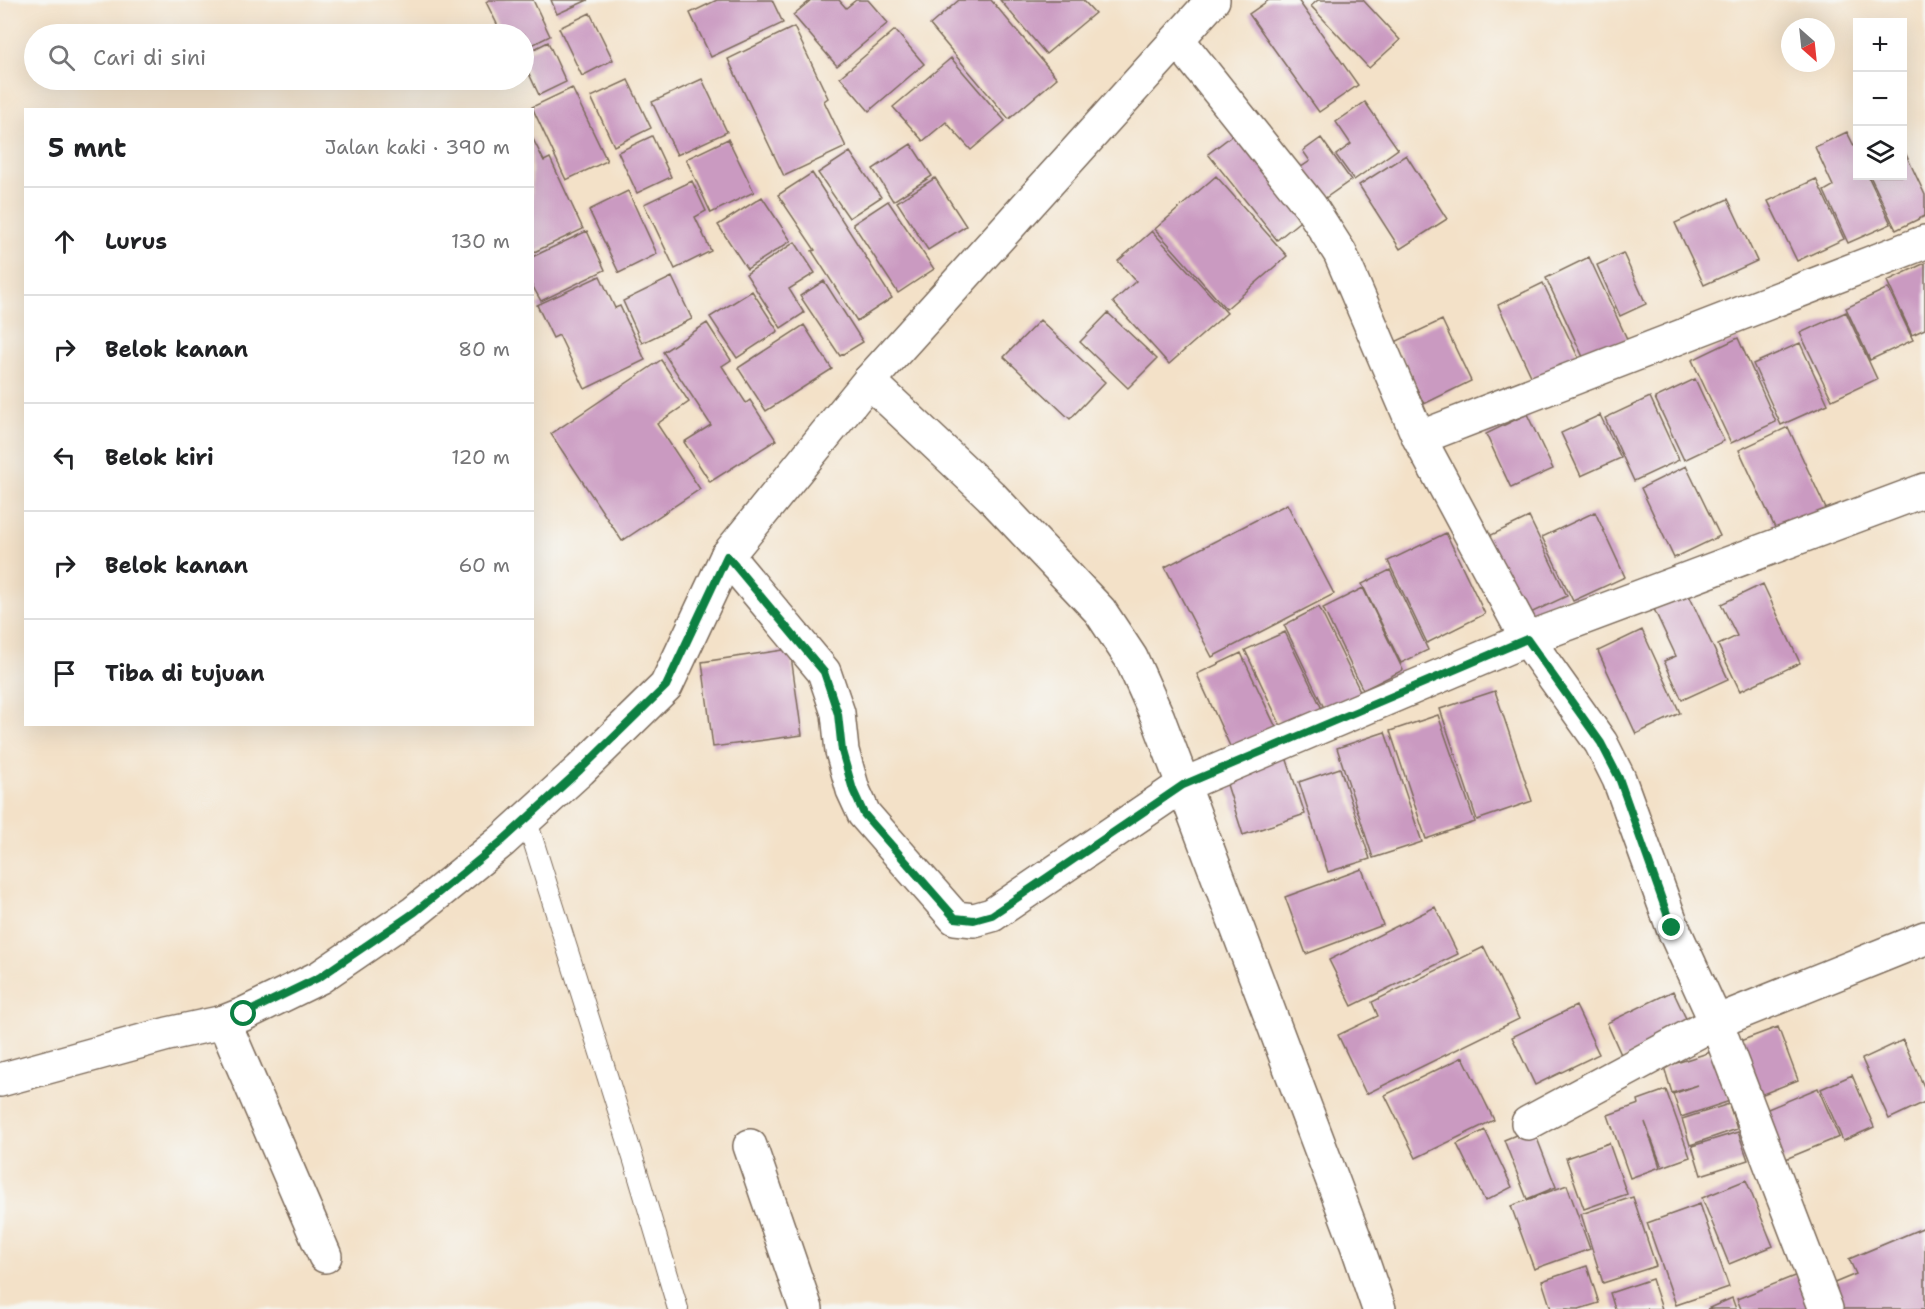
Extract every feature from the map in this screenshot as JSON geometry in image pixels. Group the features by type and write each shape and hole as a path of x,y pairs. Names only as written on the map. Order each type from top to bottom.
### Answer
{"street":[{"path":"0,1080 224,1022 320,977 415,912 526,819 666,686 727,556 869,381 1213,0"},
{"path":"1178,40 1310,206 1340,253 1419,438 1527,639 1601,743 1619,778 1672,928 1716,1022 1826,1309"},
{"path":"1419,438 1925,242"},
{"path":"869,381 991,496 1100,611 1131,658 1158,718 1357,1245 1379,1309"},
{"path":"727,556 824,672 838,714 842,751 853,790 864,814 955,918 974,920 992,915 1183,785 1527,639 1925,490"},
{"path":"1528,1123 1716,1022 1925,938"},
{"path":"224,1022 325,1256"},
{"path":"750,1146 806,1309"}],"lane":[{"path":"526,819 631,1150 678,1309"}],"building":[{"path":"489,0 533,0 550,36 534,44 534,24 497,24 486,2"},
{"path":"551,0 588,0 557,14"},
{"path":"717,0 772,0 783,23 711,57 690,13"},
{"path":"811,0 839,0 846,8 856,0 868,0 888,23 837,66 793,15"},
{"path":"959,0 991,0 1057,78 1009,119 930,25"},
{"path":"1000,0 1083,0 1095,13 1046,54"},
{"path":"1269,0 1298,0 1358,85 1319,112 1249,14"},
{"path":"1318,0 1363,0 1400,40 1369,68 1311,6"},
{"path":"590,13 613,60 582,76 559,28"},
{"path":"794,27 828,98 824,101 846,147 784,176 728,59"},
{"path":"895,30 924,64 869,111 840,77"},
{"path":"548,42 566,82 539,95 534,84 534,49"},
{"path":"951,58 1005,121 971,150 946,122 923,141 893,107"},
{"path":"702,79 727,132 677,155 652,102"},
{"path":"628,80 651,128 614,146 591,97"},
{"path":"572,88 607,161 566,180 532,107"},
{"path":"1365,102 1398,149 1354,180 1336,155 1351,144 1336,122"},
{"path":"1242,128 1310,213 1277,240 1208,154"},
{"path":"1847,132 1853,144 1853,180 1870,180 1891,224 1848,243 1824,191 1833,186 1815,147"},
{"path":"652,136 671,177 637,193 618,152"},
{"path":"1321,138 1351,180 1314,206 1291,174 1310,161 1303,151"},
{"path":"728,139 754,192 711,213 686,159"},
{"path":"534,141 544,161 550,158 583,229 534,252"},
{"path":"911,144 932,176 893,201 873,169"},
{"path":"850,152 881,197 849,218 818,173"},
{"path":"1406,155 1447,219 1400,249 1359,185"},
{"path":"1907,157 1925,195 1925,216 1896,230 1872,180 1907,180"},
{"path":"812,173 892,298 857,321 812,251 815,250 778,195"},
{"path":"1216,176 1287,256 1226,309 1155,229"},
{"path":"935,178 966,226 928,250 897,202"},
{"path":"1816,179 1844,239 1797,261 1768,201"},
{"path":"692,181 706,211 695,217 711,251 675,269 644,204"},
{"path":"628,191 657,254 619,273 589,210"},
{"path":"762,197 791,241 747,269 718,225"},
{"path":"1728,199 1757,261 1704,285 1675,223"},
{"path":"888,201 934,269 898,293 853,224"},
{"path":"587,231 605,270 541,301 534,289 534,256"},
{"path":"1152,231 1227,313 1169,364 1113,302 1136,281 1118,261"},
{"path":"795,242 815,273 789,289 804,313 781,328 746,274"},
{"path":"1623,253 1646,304 1620,316 1597,265"},
{"path":"1589,257 1627,339 1584,359 1546,278"},
{"path":"1925,263 1925,329 1912,335 1887,281"},
{"path":"600,276 615,308 620,306 645,360 585,389 559,335 553,338 537,305"},
{"path":"672,277 692,319 642,343 623,301"},
{"path":"824,281 863,342 840,356 800,296"},
{"path":"1543,283 1579,359 1533,380 1498,305"},
{"path":"1888,288 1913,340 1870,360 1846,308"},
{"path":"752,291 778,331 737,358 710,317"},
{"path":"1846,312 1877,379 1832,400 1800,333"},
{"path":"1108,313 1157,359 1128,388 1080,342"},
{"path":"1040,320 1105,382 1070,419 1004,357"},
{"path":"1442,320 1471,381 1424,404 1395,342"},
{"path":"707,323 731,360 722,366 746,403 750,400 776,440 710,482 684,442 711,425 663,352"},
{"path":"804,325 832,369 766,411 738,368"},
{"path":"1738,338 1776,422 1731,443 1692,360"},
{"path":"1800,343 1828,404 1781,425 1753,364"},
{"path":"661,360 689,402 657,424 700,489 622,541 551,434"},
{"path":"1695,379 1724,441 1684,460 1655,398"},
{"path":"1650,397 1679,460 1634,481 1605,418"},
{"path":"1527,414 1553,469 1511,488 1486,434"},
{"path":"1600,415 1621,458 1581,476 1561,433"},
{"path":"1788,427 1826,509 1777,532 1739,450"},
{"path":"1686,466 1720,536 1674,558 1641,488"},
{"path":"1287,504 1334,594 1212,657 1165,567"},
{"path":"1595,512 1625,577 1573,601 1542,537"},
{"path":"1529,517 1567,596 1522,617 1485,538"},
{"path":"1446,533 1485,614 1427,643 1388,561"},
{"path":"1390,570 1428,650 1401,663 1362,584"},
{"path":"1763,584 1800,663 1740,691 1718,645 1737,636 1721,604"},
{"path":"1363,588 1403,670 1363,690 1323,608"},
{"path":"1688,593 1728,679 1682,700 1664,661 1676,656 1654,609"},
{"path":"1319,607 1363,697 1327,714 1284,625"},
{"path":"1642,630 1680,713 1636,734 1598,651"},
{"path":"1285,632 1322,709 1282,728 1245,650"},
{"path":"790,649 802,735 713,747 702,662"},
{"path":"1241,653 1280,736 1235,757 1197,674"},
{"path":"1495,691 1532,801 1477,820 1440,709"},
{"path":"1438,715 1475,822 1426,839 1390,731"},
{"path":"1385,732 1422,842 1373,858 1337,748"},
{"path":"1284,751 1305,814 1243,835 1223,772"},
{"path":"1340,768 1370,859 1328,872 1299,782"},
{"path":"1362,869 1383,925 1306,954 1285,897"},
{"path":"1435,907 1458,954 1352,1006 1329,960"},
{"path":"1484,947 1519,1019 1366,1094 1338,1035 1378,1016 1372,1002"},
{"path":"1673,991 1690,1027 1623,1059 1607,1023"},
{"path":"1576,1006 1599,1054 1535,1085 1512,1037"},
{"path":"1778,1027 1798,1080 1753,1098 1732,1044"},
{"path":"1903,1040 1925,1089 1925,1102 1889,1119 1862,1059"},
{"path":"1714,1051 1730,1101 1681,1117 1673,1094 1698,1085 1672,1093 1664,1067"},
{"path":"1463,1057 1494,1120 1416,1158 1385,1095"},
{"path":"1852,1075 1874,1127 1843,1141 1821,1089"},
{"path":"1818,1088 1839,1137 1776,1163 1756,1114"},
{"path":"1666,1090 1690,1157 1662,1167 1645,1122 1660,1167 1630,1178 1608,1115 1639,1104 1638,1100"},
{"path":"1729,1104 1737,1129 1690,1145 1682,1119"},
{"path":"1533,1128 1556,1187 1527,1199 1504,1140"},
{"path":"1485,1130 1512,1187 1485,1201 1457,1144"},
{"path":"1738,1132 1748,1160 1701,1175 1692,1146"},
{"path":"1609,1143 1627,1194 1584,1209 1566,1158"},
{"path":"1746,1180 1773,1246 1729,1264 1702,1198"},
{"path":"1567,1185 1590,1249 1534,1269 1511,1206"},
{"path":"1633,1197 1656,1266 1603,1283 1581,1214"},
{"path":"1700,1204 1729,1287 1676,1305 1647,1223"},
{"path":"1925,1227 1925,1309 1829,1309 1820,1289 1856,1274 1849,1259"},
{"path":"1587,1266 1599,1303 1579,1309 1551,1309 1542,1281"},
{"path":"1807,1271 1822,1309 1741,1309 1737,1299"},
{"path":"1652,1279 1662,1309 1615,1309 1610,1293"},
{"path":"1732,1298 1736,1309 1707,1309"}],"route":[{"path":"244,1014 320,977 415,912 502,841 580,770 666,686 727,556 824,672 838,714 842,751 853,790 864,814 955,918 974,920 992,915 1183,785 1527,639 1601,743 1619,778 1672,928"}]}
